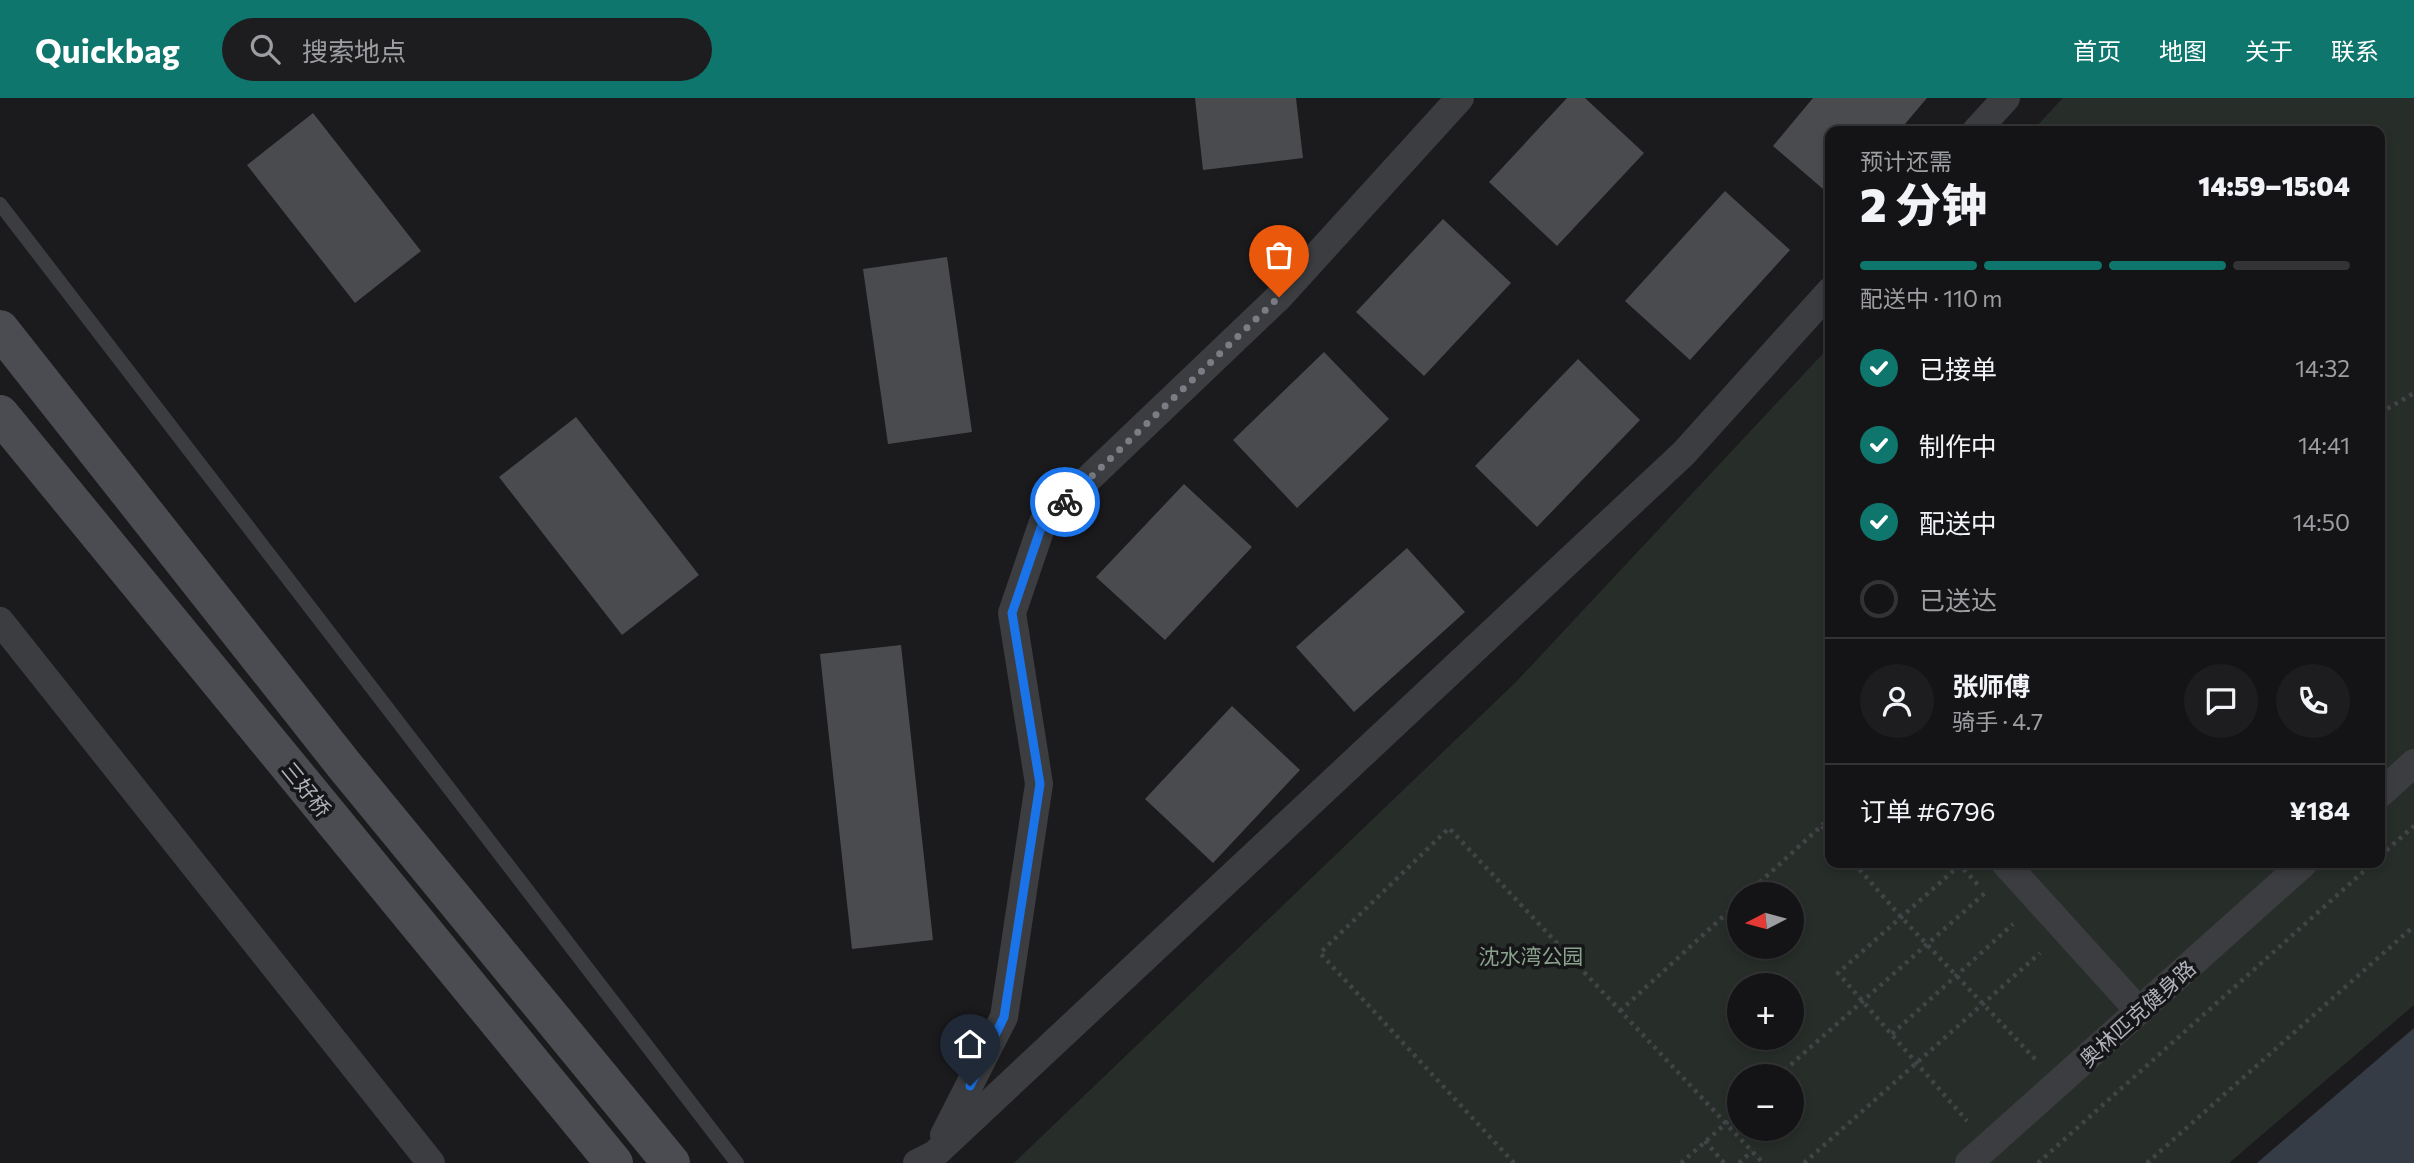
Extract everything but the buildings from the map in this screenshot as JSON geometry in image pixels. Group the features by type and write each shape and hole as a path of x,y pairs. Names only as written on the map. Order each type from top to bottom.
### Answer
{"main road":[{"path":"0,329 344,765 671,1163"},
{"name":"三好桥","path":"0,414 614,1163"}],"street":[{"path":"926,1158 1004,1017 1040,784 1012,613 1043,522 1279,297 1460,98"},
{"path":"1981,126 2006,98"},
{"path":"926,1158 1684,453 1825,297"},
{"path":"0,621 431,1163"},
{"path":"2385,789 2414,763"},
{"path":"2010,868 2139,1011"},
{"name":"奥林匹克健身路","path":"1979,1154 2298,868"}],"lane":[{"path":"0,204 737,1163"}],"path":[{"path":"2385,410 2414,393"},
{"path":"1760,882 1825,823"},
{"path":"1822,826 1825,829"},
{"path":"2385,852 2414,826"},
{"path":"1514,1163 1320,953 1449,828 1763,1163"},
{"path":"1858,868 2058,1084"},
{"path":"1957,868 1838,972 1917,1063 1979,1154"},
{"path":"2038,1163 2366,868"},
{"path":"1792,1064 1985,893"},
{"path":"1620,1011 1727,913"},
{"path":"1892,1034 2013,924"},
{"path":"2147,1163 2414,926"},
{"path":"1804,1163 2040,953"},
{"path":"1683,1162 1725,1124"},
{"path":"1705,1142 1724,1163"},
{"path":"1739,1163 1752,1151"}],"green space":[{"name":"沈水湾公园","path":"2063,98 2414,98 2414,1005 2229,1163 1014,1163 1516,682 1825,351 1825,868 2385,868 2385,126 2037,126"}],"shaded area":[{"path":"2414,1028 2414,1163 2257,1163"}],"way so far":[{"path":"1065,502 1279,297"}],"route":[{"path":"970,1086 1004,1017 1040,784 1012,613 1043,522 1065,502"}]}
